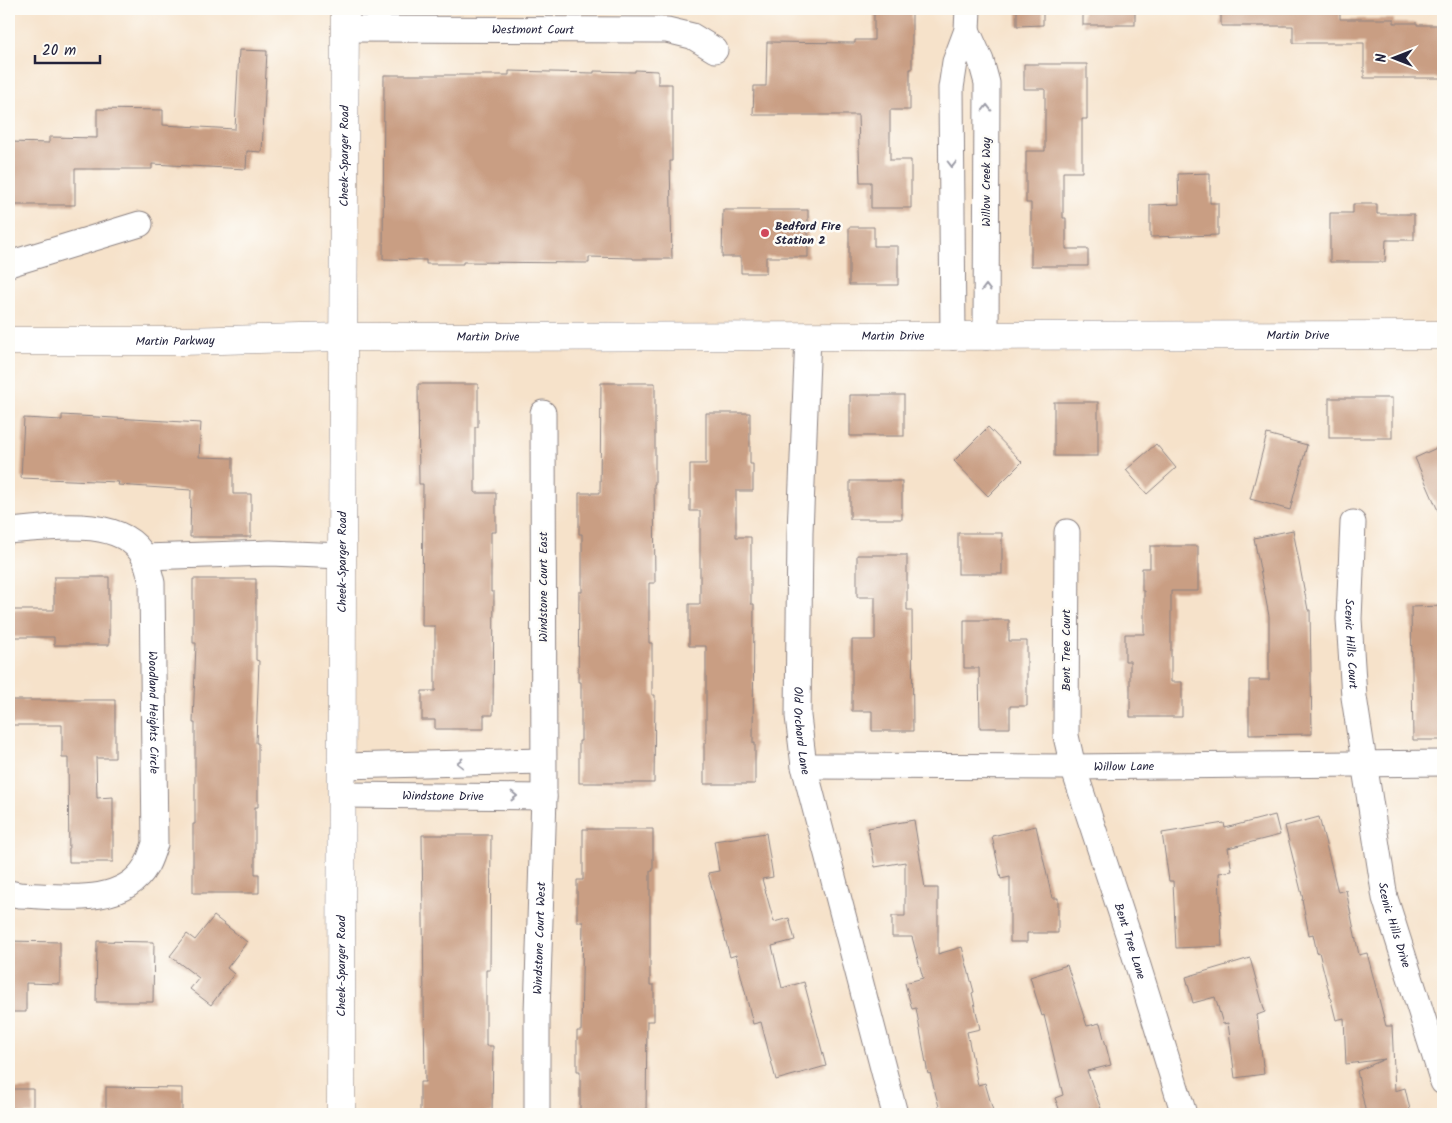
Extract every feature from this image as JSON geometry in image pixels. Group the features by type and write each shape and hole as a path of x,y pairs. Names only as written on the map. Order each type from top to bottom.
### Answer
{"street":[{"name":"Westmont Court","path":"345,19 667,30 692,36 715,50"},
{"name":"Cheek-Sparger Road","path":"342,1114 342,556 345,19"},
{"name":"Willow Creek Way","path":"953,337 951,88 955,62 968,19"},
{"name":"Willow Creek Way","path":"968,19 986,82 986,337"},
{"path":"9,264 140,224"},
{"name":"Martin Drive","path":"343,337 1443,335"},
{"name":"Old Orchard Lane","path":"808,336 800,532 798,716 804,766 895,1114"},
{"name":"Martin Parkway","path":"9,341 181,341 343,337"},
{"name":"Windstone Court East","path":"544,413 544,761"},
{"name":"Scenic Hills Court","path":"1353,523 1349,619 1354,697 1364,764"},
{"name":"Woodland Heights Circle","path":"9,531 69,526 108,531 127,538 144,557 152,583 155,844 147,866 134,882 113,893 92,897 19,895 9,893"},
{"name":"Bent Tree Court","path":"1067,532 1066,736 1073,767"},
{"path":"144,557 270,552 342,556"},
{"path":"343,766 544,761"},
{"name":"Windstone Court West","path":"537,1114 537,1012 544,761"},
{"name":"Willow Lane","path":"804,766 1073,767 1443,763"},
{"name":"Scenic Hills Drive","path":"1364,764 1385,898 1443,1082"},
{"name":"Bent Tree Lane","path":"1073,767 1129,937 1184,1114"},
{"name":"Windstone Drive","path":"343,795 544,796"}],"building":[{"path":"1017,9 1043,9 1043,25 1017,26"},
{"path":"1083,9 1135,9 1135,25 1083,25"},
{"path":"1221,9 1340,9 1340,19 1394,19 1394,23 1443,25 1443,78 1364,78 1364,43 1293,43 1293,26 1221,26"},
{"path":"874,13 912,13 910,110 890,110 890,160 911,160 911,208 871,208 871,182 860,182 858,115 753,115 754,86 766,86 767,42 855,43 855,40 874,40"},
{"path":"239,50 267,51 262,152 247,151 246,169 152,164 152,169 75,169 75,205 9,205 9,142 49,143 49,137 97,138 97,109 163,110 163,125 235,129"},
{"path":"1024,64 1087,64 1087,119 1082,119 1082,172 1063,172 1063,218 1066,218 1066,249 1088,249 1088,266 1031,266 1031,203 1026,203 1026,151 1045,151 1045,89 1024,89"},
{"path":"635,70 658,71 658,84 672,84 672,161 670,161 672,259 589,257 589,263 463,262 463,264 426,264 426,260 383,259 384,75 509,75 509,71 594,73 594,71 635,72"},
{"path":"1210,173 1210,203 1218,203 1218,235 1150,237 1150,205 1179,204 1178,174"},
{"path":"1353,204 1377,204 1377,214 1414,214 1414,240 1386,240 1385,262 1330,262 1330,213 1353,213"},
{"name":"Bedford Fire Station 2","path":"723,210 808,210 808,257 766,257 766,273 741,273 741,257 722,257"},
{"path":"849,227 874,227 874,246 898,246 898,285 849,285"},
{"path":"601,383 655,383 655,583 649,583 649,643 652,643 652,695 655,695 654,783 579,783 581,682 578,682 579,592 582,592 582,534 579,534 579,493 600,493"},
{"path":"418,384 478,384 478,427 475,427 475,493 496,493 496,532 491,532 491,592 494,592 493,715 484,715 484,729 435,729 435,720 422,720 422,691 435,691 435,626 422,626 423,484 419,484"},
{"path":"850,395 904,395 904,436 850,436"},
{"path":"1329,398 1392,398 1392,438 1329,438"},
{"path":"1054,402 1098,402 1098,456 1054,456"},
{"path":"706,413 750,413 750,464 753,464 753,491 736,491 736,537 751,537 751,604 754,604 753,743 755,743 755,784 704,784 706,646 689,646 689,604 700,604 700,511 690,511 690,464 706,464"},
{"path":"62,415 201,423 199,457 233,458 233,494 251,494 251,537 190,537 191,490 118,485 119,482 21,478 24,418 62,420"},
{"path":"988,427 1022,462 988,496 954,461"},
{"path":"1267,434 1307,445 1290,510 1250,499"},
{"path":"1156,444 1176,468 1147,494 1126,470"},
{"path":"1443,445 1443,522 1415,458"},
{"path":"850,481 902,481 902,519 850,519"},
{"path":"1293,530 1308,610 1310,610 1312,734 1249,735 1249,680 1269,680 1269,616 1254,538"},
{"path":"958,533 1002,533 1002,574 958,574"},
{"path":"1150,546 1198,546 1198,591 1171,591 1171,682 1182,682 1182,717 1130,717 1130,661 1125,661 1125,634 1144,634 1142,568 1150,568"},
{"path":"857,555 907,555 907,610 912,610 913,731 872,731 872,711 852,711 852,640 875,640 875,597 857,597"},
{"path":"54,577 109,577 109,645 54,645 54,637 9,637 9,610 54,610"},
{"path":"193,579 256,579 256,660 259,661 256,743 258,743 258,807 255,807 255,874 259,874 259,893 193,893 195,723 193,723 196,643 193,643"},
{"path":"1443,606 1443,740 1413,740 1411,607"},
{"path":"964,620 1009,620 1009,641 1027,641 1027,706 1010,706 1010,728 980,728 979,668 964,668"},
{"path":"9,700 115,700 115,758 96,758 97,798 113,797 113,862 69,862 68,758 62,758 62,725 9,725"},
{"path":"1275,815 1280,835 1228,848 1232,871 1219,873 1222,946 1176,948 1173,881 1169,881 1162,833 1224,823 1225,828"},
{"path":"1319,817 1338,892 1346,890 1359,955 1367,953 1386,1026 1392,1026 1395,1091 1405,1088 1411,1114 1366,1114 1357,1071 1385,1059 1346,1064 1344,1018 1336,1020 1319,952 1317,953 1313,934 1309,935 1303,899 1285,826"},
{"path":"914,820 925,888 938,888 938,954 962,947 974,992 972,993 980,1029 967,1032 978,1085 985,1083 994,1114 941,1114 930,1073 928,1074 916,1008 912,1009 905,983 923,978 912,937 892,937 892,916 905,916 905,862 875,867 868,828"},
{"path":"1036,826 1052,898 1058,898 1058,933 1027,933 1027,942 1010,942 1010,877 1001,879 992,836"},
{"path":"583,829 653,829 653,871 650,871 650,985 654,985 654,1021 647,1021 646,1114 580,1114 580,1071 577,1071 577,1031 581,1031 583,922 577,922 577,880 583,880"},
{"path":"766,833 773,877 762,879 774,922 789,918 795,940 772,946 782,988 804,982 826,1066 776,1080 761,1022 753,1024 736,955 730,957 708,873 719,871 714,841"},
{"path":"422,835 491,835 490,970 486,970 486,1046 493,1046 492,1114 420,1114 420,1082 425,1082"},
{"path":"214,916 247,942 227,968 234,974 211,1005 190,989 199,978 170,956 187,934 195,940"},
{"path":"9,941 60,942 60,984 26,983 26,1012 9,1012"},
{"path":"97,941 154,942 153,1002 96,1002"},
{"path":"1250,958 1265,1012 1257,1015 1264,1074 1235,1078 1228,1023 1223,1024 1215,997 1193,1003 1186,977"},
{"path":"1067,965 1087,1026 1100,1023 1111,1065 1087,1071 1103,1114 1061,1114 1055,1098 1063,1095 1044,1015 1042,1016 1030,977"},
{"path":"106,1087 182,1088 182,1114 106,1114"},
{"path":"9,1089 33,1089 33,1114 9,1114"}],"place":[{"name":"Bedford Fire Station 2","path":"765,233"}]}
